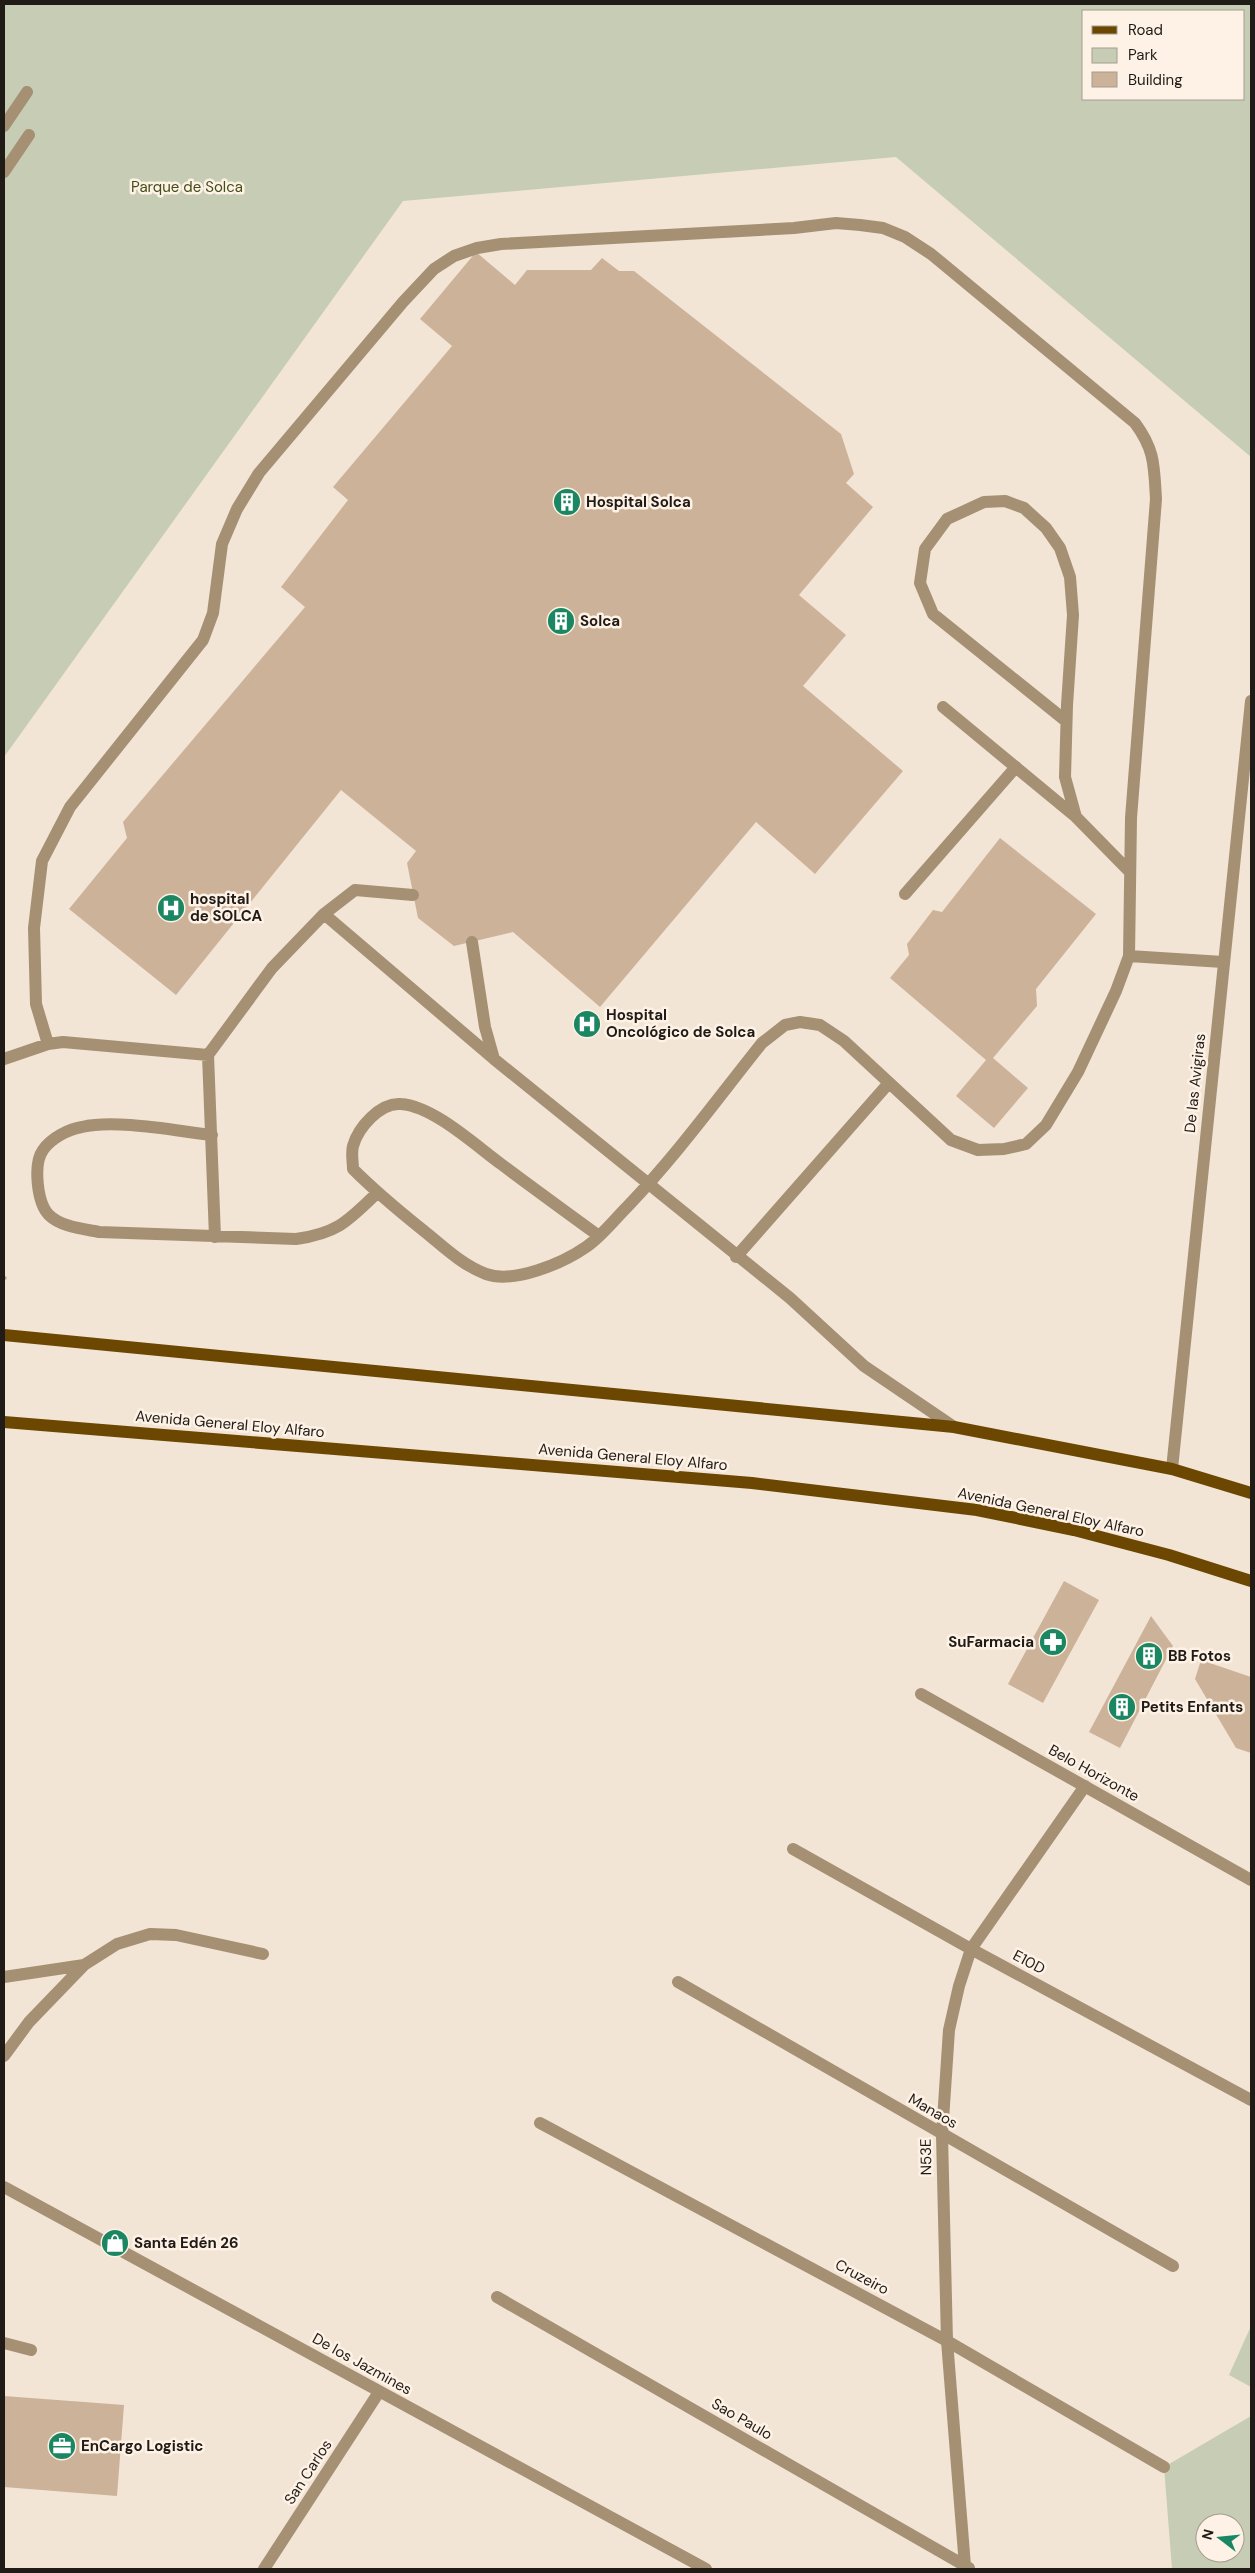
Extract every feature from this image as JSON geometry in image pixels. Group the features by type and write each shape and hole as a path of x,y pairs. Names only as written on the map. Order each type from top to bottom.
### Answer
{"main road":[{"path":"4,1335 954,1427 1172,1469 1251,1493"},
{"name":"Avenida General Eloy Alfaro","path":"4,1422 752,1483 977,1510 1074,1530 1169,1555 1251,1581"}],"street":[{"path":"4,126 27,92"},
{"path":"4,172 29,135"},
{"path":"48,1044 36,1004 34,928 42,861 70,807 203,640 213,613 222,544 237,509 260,473 403,302 434,269 454,256 477,248 510,243 794,228 836,222 883,228 932,254 1135,423 1148,441 1152,454 1156,499 1131,818 1129,956 1116,991 1078,1072 1046,1125 1026,1144 1004,1149 978,1150 951,1140 888,1084 844,1041 820,1025 800,1022 785,1025 762,1043 648,1184 599,1236 587,1247 559,1263 510,1277 488,1275 460,1261 377,1193 353,1169 352,1147 359,1132 376,1113 388,1105 400,1103 416,1107 438,1119 599,1236"},
{"path":"1066,721 933,614 920,584 925,549 947,519 984,502 1005,501 1024,508 1046,528 1060,548 1070,576 1072,615 1065,777 1076,817"},
{"name":"De las Avigiras","path":"1172,1469 1251,701"},
{"path":"943,707 1076,817 1130,872"},
{"path":"905,894 1016,767"},
{"path":"215,1237 208,1055 272,968 324,914 355,890 414,895"},
{"path":"324,914 494,1059 736,1257 790,1298 864,1366 954,1427"},
{"path":"472,942 485,1027 494,1059"},
{"path":"1129,956 1224,962"},
{"path":"4,1059 48,1044 63,1042 208,1055"},
{"path":"736,1257 888,1084"},
{"path":"212,1135 127,1125 82,1126 57,1137 42,1150 38,1176 40,1200 50,1215 68,1225 99,1232 296,1239 322,1236 348,1221 377,1193"},
{"name":"Belo Horizonte","path":"921,1694 1251,1880"},
{"name":"N53E","path":"968,2567 947,2341 942,2135 949,2030 959,1986 971,1949 1085,1786"},
{"name":"E10D","path":"793,1849 971,1949 1251,2100"},
{"path":"4,2056 29,2022 84,1966 117,1944 150,1934 176,1935 263,1954"},
{"path":"4,1977 84,1966"},
{"name":"Manaos","path":"678,1982 1173,2266"},
{"name":"Cruzeiro","path":"540,2123 947,2341 1164,2466"},
{"name":"De los Jazmines","path":"4,2186 706,2569"},
{"name":"Sao Paulo","path":"497,2297 968,2567"},
{"path":"4,2343 31,2350"},
{"name":"San Carlos","path":"264,2569 379,2392"}],"green space":[{"name":"Parque de Solca","path":"4,4 1251,4 1251,457 896,157 403,201 4,757"},
{"path":"1251,2326 1251,2387 1229,2375"},
{"path":"1251,2416 1251,2569 1172,2569 1164,2467"}],"building":[{"name":"Solca","path":"476,252 515,285 527,270 591,270 602,258 619,271 634,271 841,434 854,474 846,483 873,507 799,595 846,635 803,686 903,771 815,874 756,822 600,1007 513,932 454,946 418,918 407,863 416,851 341,790 176,995 69,909 127,838 123,822 305,607 281,587 348,500 333,487 452,346 420,319"},
{"path":"1000,838 1096,914 1036,989 1037,1006 993,1058 1028,1088 994,1128 956,1096 986,1060 890,978 909,955 907,944 933,910 942,912"},
{"name":"SuFarmacia","path":"1064,1581 1099,1600 1043,1703 1008,1684"},
{"name":"Petits Enfants","path":"1151,1616 1173,1646 1120,1748 1089,1732"},
{"path":"1201,1660 1251,1677 1251,1753 1236,1748 1195,1679"},
{"name":"EnCargo Logistic","path":"4,2396 124,2405 117,2496 4,2487"}],"place":[{"name":"Hospital Solca","path":"567,502"},
{"name":"Solca","path":"561,621"},
{"name":"hospital de SOLCA","path":"171,908"},
{"name":"Hospital Oncológico de Solca","path":"587,1024"},
{"name":"SuFarmacia","path":"1053,1642"},
{"name":"BB Fotos","path":"1149,1656"},
{"name":"Petits Enfants","path":"1122,1707"},
{"name":"Santa Edén 26","path":"115,2243"},
{"name":"EnCargo Logistic","path":"62,2446"}]}
